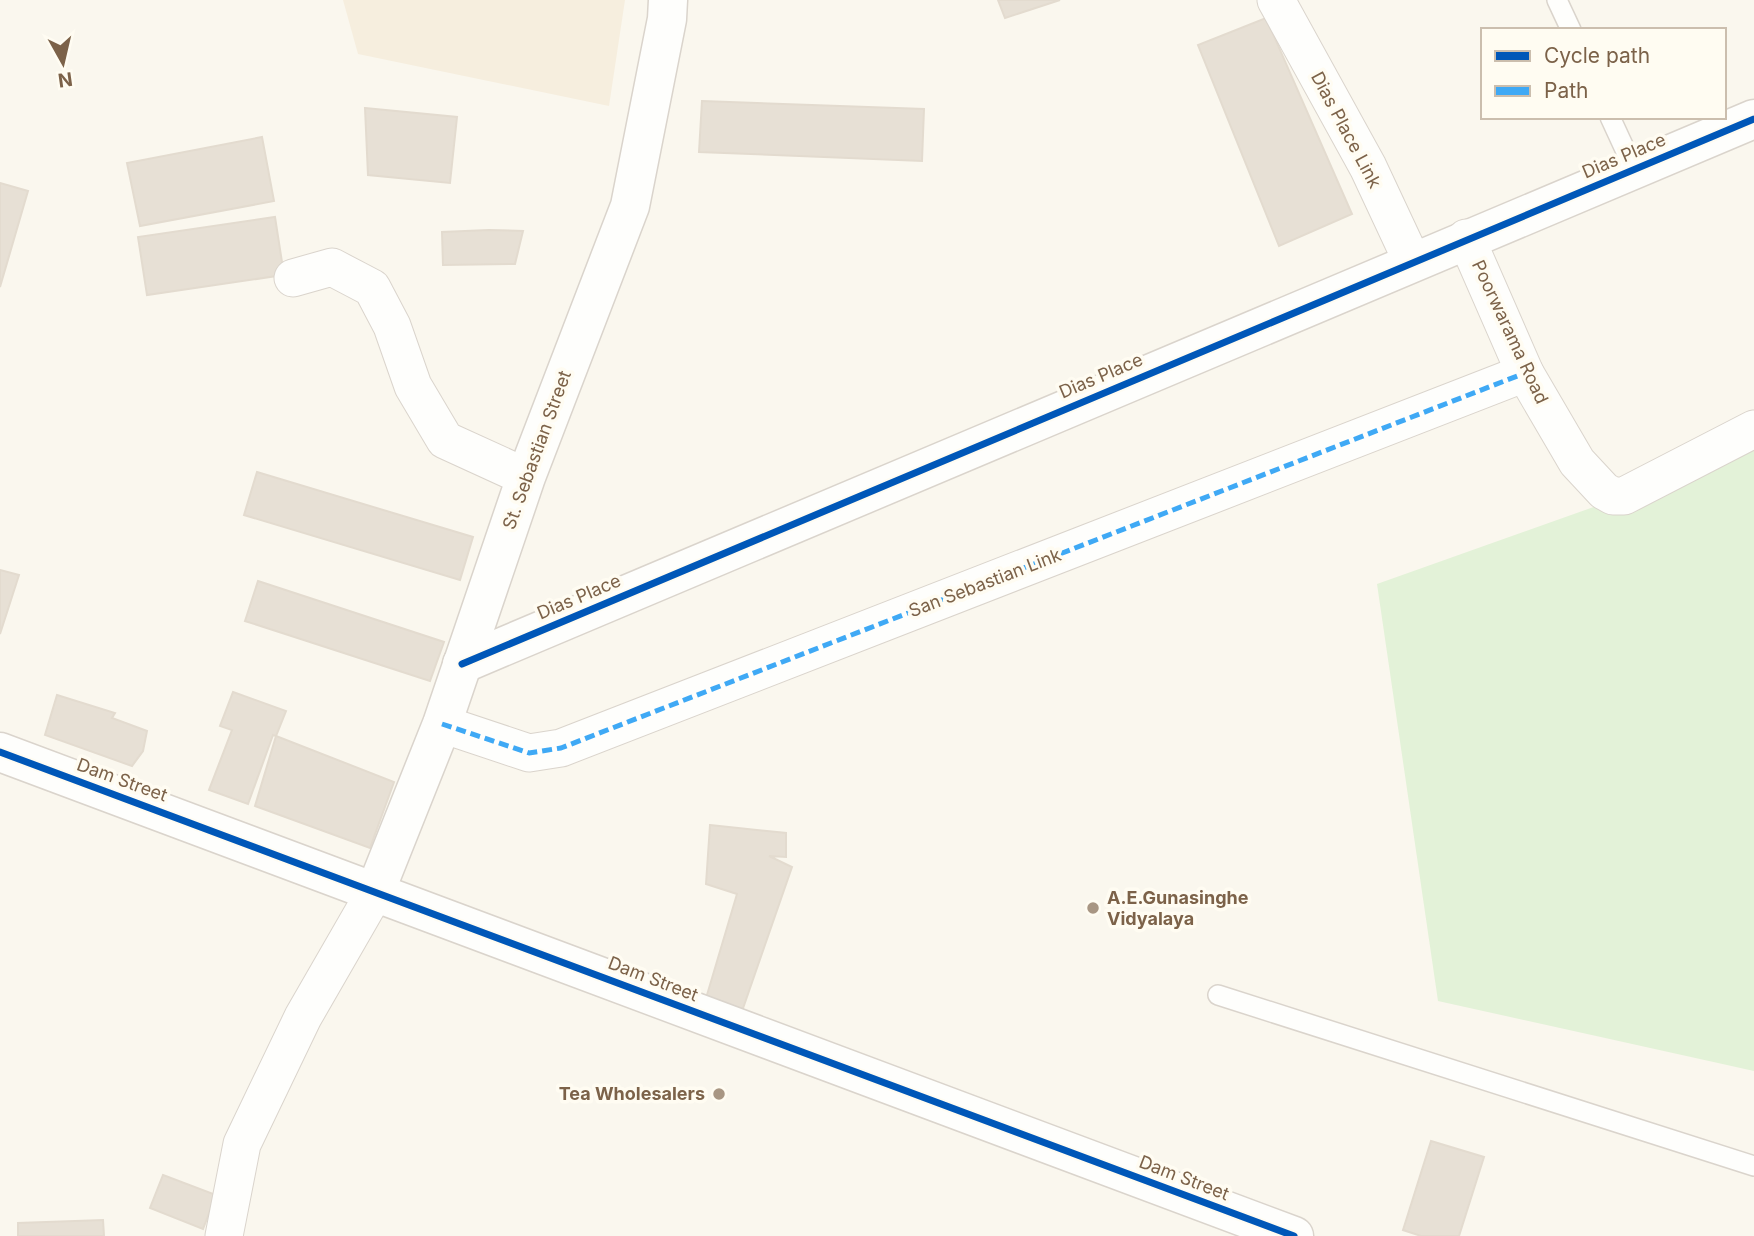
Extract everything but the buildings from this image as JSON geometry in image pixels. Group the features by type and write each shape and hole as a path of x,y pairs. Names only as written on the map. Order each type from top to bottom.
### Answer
{"street":[{"name":"St. Sebastian Street","path":"375,892 442,724 526,477 629,206 667,19 668,0"},
{"name":"Dias Place Link","path":"1276,0 1368,167 1412,261"},
{"name":"Dias Place","path":"462,663 1754,119"},
{"name":"Poorwarama Road","path":"1466,238 1525,373 1577,462 1604,491 1613,496 1624,496 1754,429"},
{"path":"293,278 332,267 372,288 392,326 413,386 445,440 526,477"},
{"name":"San Sebastian Link","path":"442,724 529,753 562,748 1525,373"},
{"name":"Dam Street","path":"0,752 1294,1236"},
{"path":"224,1236 242,1144 303,1017 375,892"}],"lane":[{"path":"1557,0 1570,28"},
{"path":"1611,119 1634,169"},
{"path":"1218,995 1754,1167"}],"shaded area":[{"path":"343,0 625,0 609,106 358,54"}],"green space":[{"path":"1754,450 1754,1071 1438,1001 1377,584"}],"marked path":[{"path":"442,724 529,753 561,748 1525,373"}],"cycle path":[{"path":"462,664 1754,119"},
{"path":"0,752 1294,1236"}],"place":[{"name":"A.E.Gunasinghe Vidyalaya","path":"1093,908"},
{"name":"Tea Wholesalers","path":"719,1094"}]}
